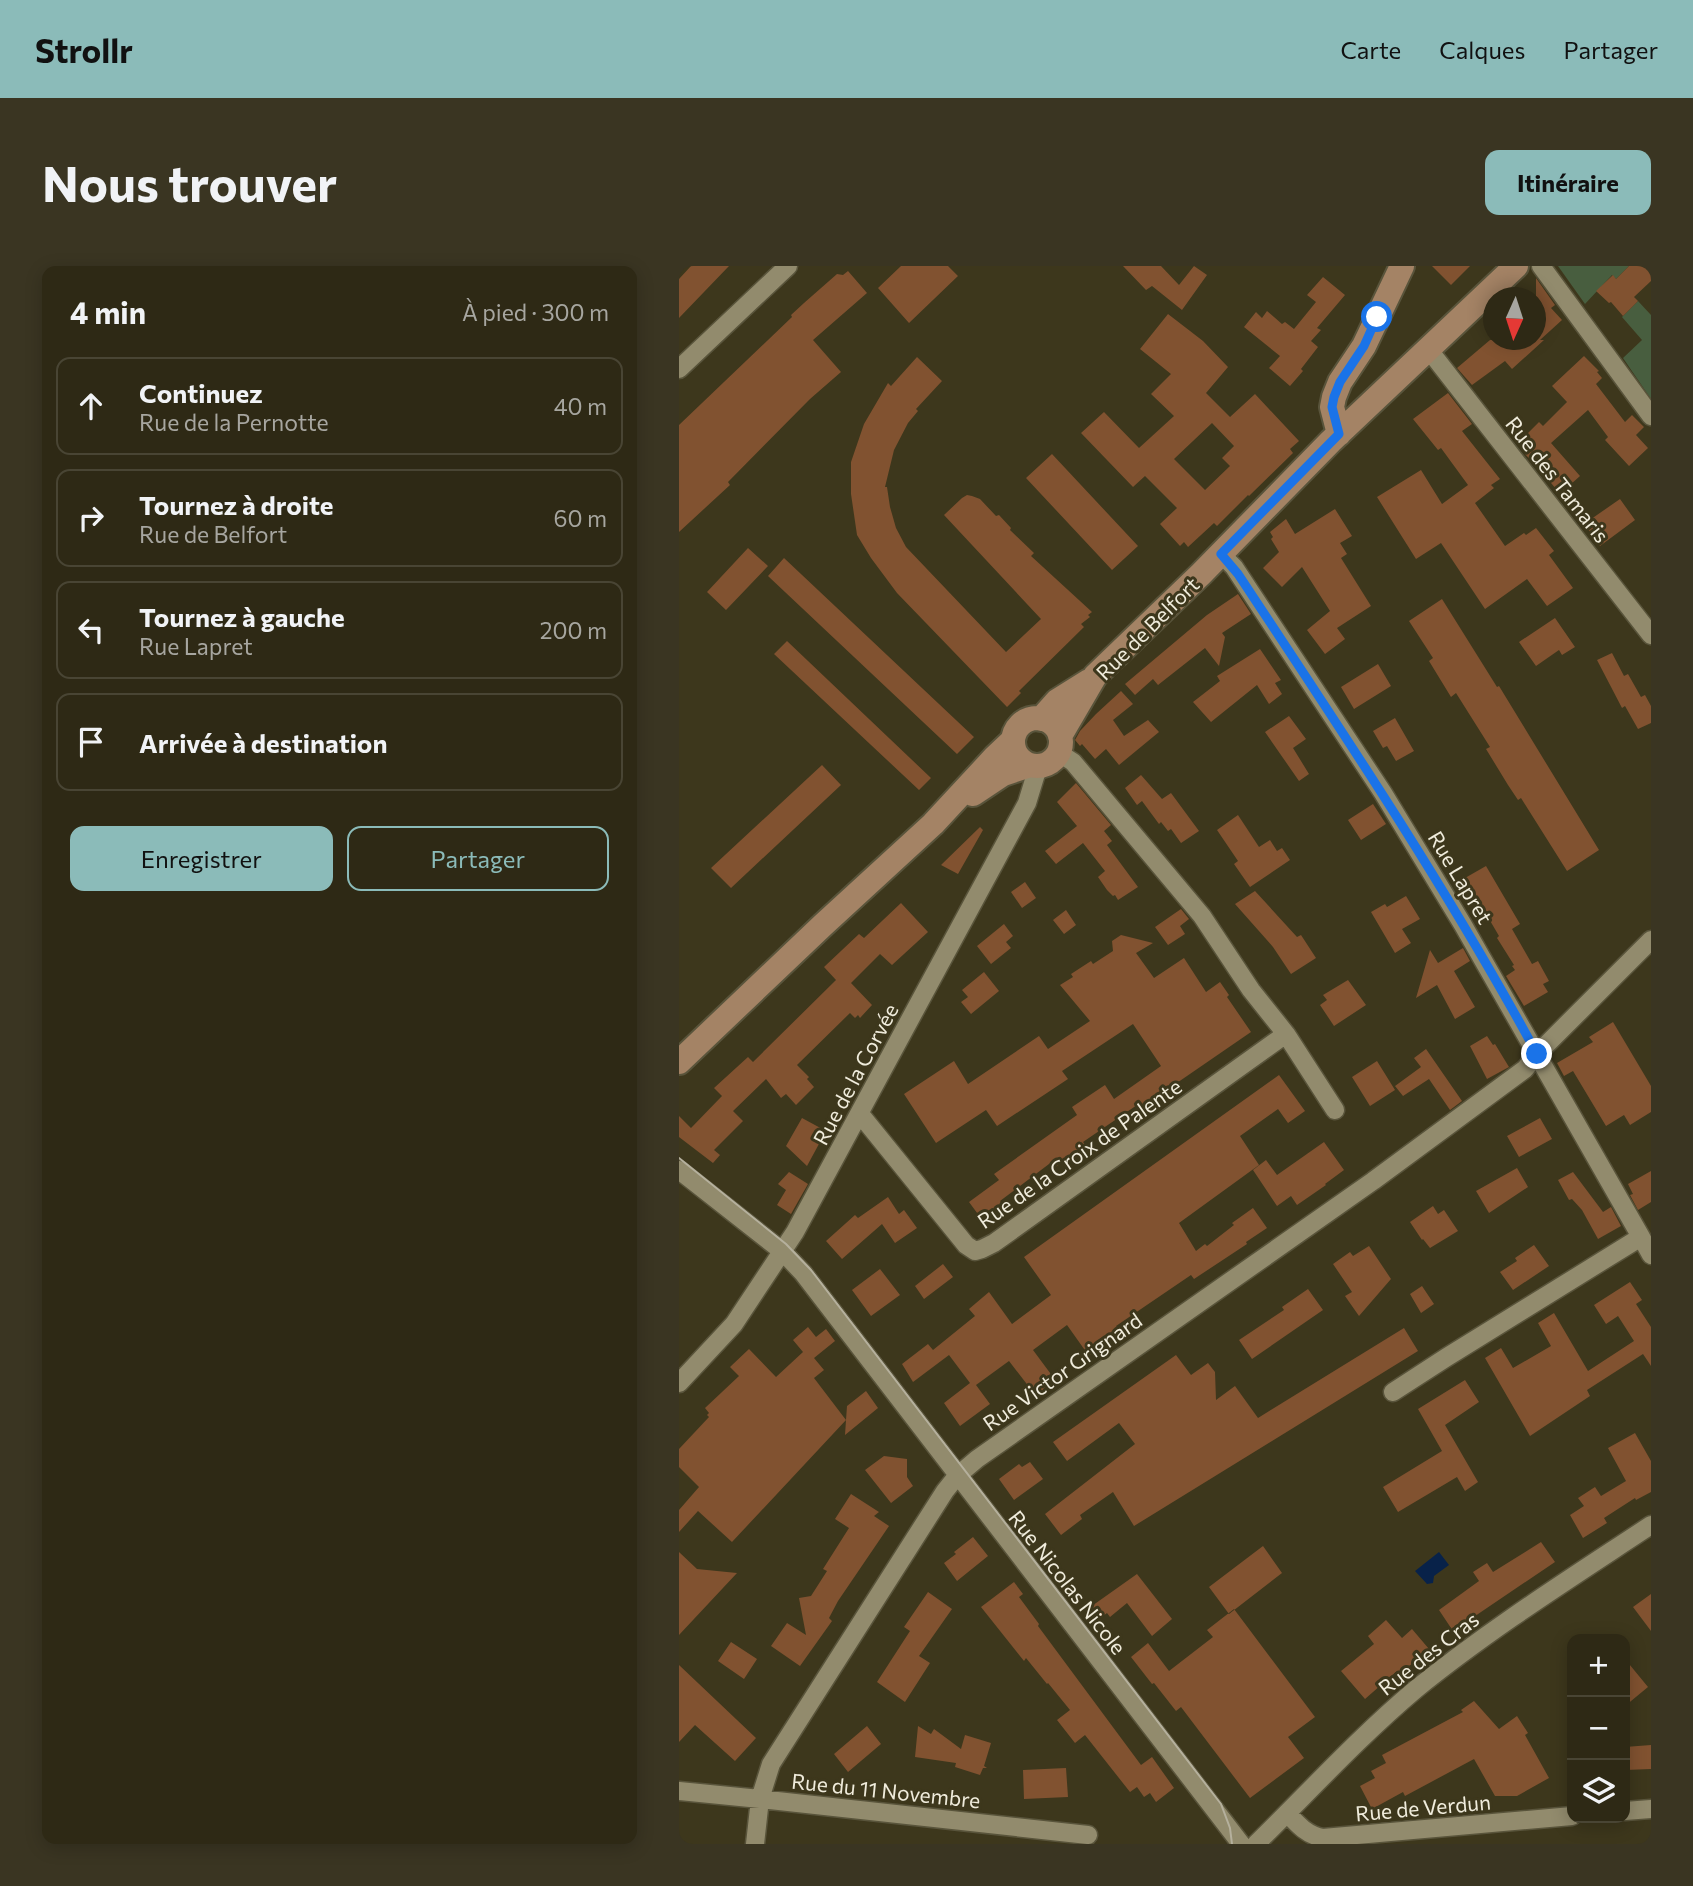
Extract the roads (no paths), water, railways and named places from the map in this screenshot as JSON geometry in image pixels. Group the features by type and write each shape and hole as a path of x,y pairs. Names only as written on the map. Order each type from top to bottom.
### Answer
{"main road":[{"path":"1339,434 1332,407 1334,397 1340,382 1364,346 1402,266"},
{"name":"Rue de Belfort","path":"1060,744 1095,676 1221,554 1367,406 1516,266"},
{"path":"1364,346 1362,381 1367,406"},
{"path":"1041,719 1057,701 1095,676"},
{"path":"679,1062 933,824 1013,740 1020,726 1033,719 1041,719 1051,723 1058,731 1060,744 1050,763 1003,774 933,824"},
{"path":"1013,740 1017,755 1023,762 1034,766"}],"street":[{"path":"679,369 788,266"},
{"path":"1541,266 1651,416"},
{"name":"Rue des Tamaris","path":"1429,349 1651,635"},
{"name":"Rue Lapret","path":"1221,554 1238,574 1383,793 1463,925 1651,1255"},
{"path":"1060,744 1202,916 1251,990 1286,1034 1335,1110"},
{"name":"Rue de la Corvée","path":"679,1383 734,1324 795,1232 1027,803 1034,766"},
{"name":"Rue Victor Grignard","path":"755,1844 760,1799 771,1764 957,1476 977,1459 1383,1173 1525,1069 1651,940"},
{"name":"Rue de la Croix de Palente","path":"860,1114 966,1245 975,1251 994,1242 1286,1034"},
{"name":"Rue Nicolas Nicole","path":"679,1170 782,1251 803,1273 1241,1844"},
{"path":"1393,1392 1641,1237"},
{"name":"Rue des Cras","path":"1256,1844 1362,1737 1448,1664 1511,1618 1651,1525"},
{"name":"Rue du 11 Novembre","path":"679,1791 1088,1835"},
{"path":"1630,1811 1651,1809"},
{"name":"Rue de Verdun","path":"1287,1813 1304,1830 1323,1838 1567,1816"}],"water":[{"path":"1439,1552 1449,1565 1434,1576 1433,1583 1427,1584 1415,1571"}],"tram line":[{"path":"679,1158 786,1244 811,1270 1221,1804 1230,1828 1232,1844"}]}
